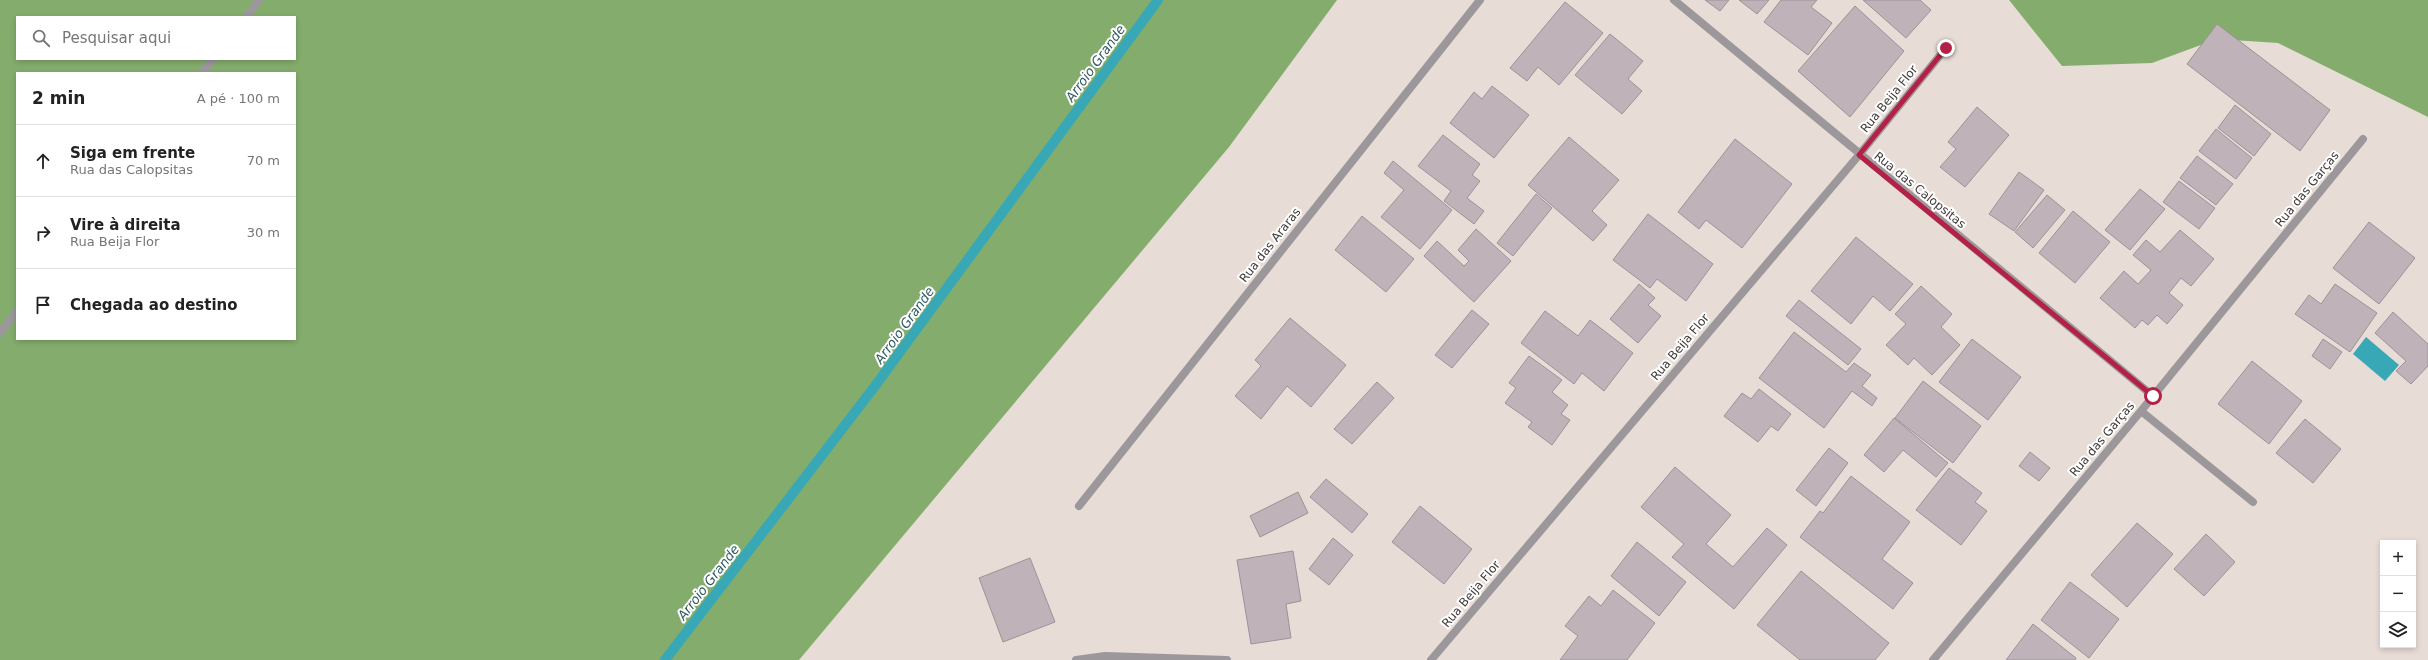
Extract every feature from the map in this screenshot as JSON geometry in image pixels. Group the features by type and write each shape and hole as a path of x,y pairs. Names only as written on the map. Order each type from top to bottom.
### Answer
{"street":[{"path":"247,16 259,0"},
{"name":"Rua das Araras","path":"1079,506 1480,0"},
{"name":"Rua das Calopsitas","path":"1674,0 1859,155 2153,396"},
{"name":"Rua Beija Flor","path":"1431,660 1859,155 1946,48"},
{"path":"203,72 212,60"},
{"name":"Rua das Garças","path":"1933,660 2141,411 2363,139"},
{"path":"0,333 16,312"},
{"path":"2141,411 2253,502"},
{"path":"1076,660 1105,656 1227,660"}],"green space":[{"path":"0,0 1337,0 1229,147 799,660 0,660"},
{"path":"2009,0 2428,0 2428,117 2278,43 2217,39 2152,63 2062,66"}],"water":[{"path":"2366,337 2399,365 2385,381 2353,354"}],"building":[{"path":"1705,0 1729,0 1720,11"},
{"path":"1739,0 1769,0 1757,14"},
{"path":"1781,0 1817,0 1811,7 1832,23 1808,55 1764,22"},
{"path":"1863,0 1920,0 1931,10 1906,38"},
{"path":"1565,2 1603,33 1559,85 1538,67 1527,81 1510,68"},
{"path":"1855,6 1904,51 1850,117 1798,71"},
{"path":"2217,24 2330,110 2300,151 2187,64"},
{"path":"1610,34 1643,61 1628,79 1642,91 1622,114 1575,75"},
{"path":"1492,86 1529,115 1494,158 1450,123 1474,92 1482,99"},
{"path":"2235,105 2271,134 2254,156 2218,128"},
{"path":"1977,107 2009,135 1965,187 1940,167 1956,149 1948,142"},
{"path":"2216,129 2252,158 2236,179 2199,151"},
{"path":"1443,135 1480,164 1472,175 1480,181 1467,198 1484,211 1474,224 1444,201 1451,191 1418,166"},
{"path":"1569,137 1619,180 1592,211 1607,225 1593,241 1528,185"},
{"path":"1735,139 1792,184 1742,248 1706,220 1699,229 1678,212"},
{"path":"2197,156 2233,184 2216,205 2180,178"},
{"path":"1393,161 1452,210 1420,249 1381,217 1404,190 1384,173"},
{"path":"2019,172 2044,190 2014,231 1989,214"},
{"path":"2179,181 2215,208 2199,229 2163,202"},
{"path":"2140,189 2165,209 2130,250 2105,230"},
{"path":"1536,194 1552,208 1513,256 1497,243"},
{"path":"2047,195 2065,210 2033,248 2015,232"},
{"path":"2073,211 2110,242 2075,283 2039,253"},
{"path":"1648,214 1713,264 1686,301 1657,279 1650,288 1613,260"},
{"path":"1362,216 1414,259 1386,292 1335,250"},
{"path":"2369,222 2415,258 2379,304 2333,268"},
{"path":"1476,229 1511,261 1474,302 1424,256 1437,241 1464,266 1469,261 1458,250"},
{"path":"2180,230 2214,259 2191,286 2181,278 2169,293 2183,305 2167,324 2157,315 2148,325 2142,320 2135,328 2100,298 2124,271 2138,284 2151,270 2133,255 2146,240 2160,252"},
{"path":"1856,237 1913,284 1890,311 1873,296 1851,324 1811,291"},
{"path":"1639,284 1655,298 1648,305 1661,316 1638,343 1610,319"},
{"path":"2335,284 2377,313 2350,352 2295,314 2309,295 2321,304"},
{"path":"1921,286 1952,314 1941,327 1960,345 1932,375 1914,358 1908,365 1886,345 1906,324 1895,314"},
{"path":"1799,300 1861,349 1848,365 1786,316"},
{"path":"1472,310 1489,324 1452,368 1435,355"},
{"path":"1545,311 1578,336 1590,320 1633,353 1604,391 1582,373 1574,384 1521,343"},
{"path":"2393,312 2428,344 2428,366 2411,384 2396,371 2406,361 2375,333"},
{"path":"1290,318 1346,365 1311,407 1287,386 1261,419 1235,396 1261,366 1255,360"},
{"path":"1794,332 1846,372 1854,363 1871,375 1862,386 1877,398 1872,406 1852,391 1824,428 1759,378"},
{"path":"1972,339 2021,377 1988,420 1939,382"},
{"path":"2323,339 2342,352 2330,369 2312,356"},
{"path":"1529,356 1562,380 1552,392 1568,405 1561,414 1570,420 1552,445 1528,427 1532,422 1505,403 1516,388 1509,383"},
{"path":"2252,361 2302,401 2269,444 2218,404"},
{"path":"1923,381 1981,426 1953,463 1895,418"},
{"path":"1377,382 1394,398 1352,444 1334,429"},
{"path":"1759,389 1791,414 1778,431 1771,426 1758,442 1724,416 1742,393 1751,399"},
{"path":"1894,418 1948,463 1936,477 1903,450 1884,472 1864,455"},
{"path":"2305,419 2341,449 2313,483 2276,453"},
{"path":"1829,448 1848,463 1816,506 1796,490"},
{"path":"2030,452 2050,468 2039,481 2019,466"},
{"path":"1675,467 1731,515 1706,544 1733,567 1767,528 1787,545 1734,609 1672,557 1684,544 1641,507"},
{"path":"1949,468 1982,493 1975,502 1987,511 1961,545 1916,510"},
{"path":"1851,476 1910,522 1882,559 1913,583 1893,609 1800,537 1820,511 1823,513"},
{"path":"1326,479 1368,514 1352,533 1310,497"},
{"path":"1298,492 1308,513 1260,537 1250,516"},
{"path":"1420,506 1472,549 1444,584 1392,542"},
{"path":"2137,523 2173,554 2127,607 2091,575"},
{"path":"2206,534 2235,562 2204,596 2174,569"},
{"path":"1333,538 1353,555 1329,585 1309,569"},
{"path":"1637,542 1686,582 1659,616 1611,576"},
{"path":"1293,551 1301,601 1286,604 1291,638 1251,644 1237,560"},
{"path":"1030,558 1055,622 1003,642 979,578"},
{"path":"1801,571 1889,643 1875,660 1800,660 1757,625"},
{"path":"2070,582 2119,619 2089,658 2041,620"},
{"path":"1613,590 1655,623 1627,660 1560,660 1578,636 1565,626 1589,596 1601,606"},
{"path":"2033,624 2076,658 2075,660 2006,660"}],"waterway":[{"name":"Arroio Grande","path":"665,660 875,386 1158,0"}],"route":[{"path":"1946,48 1859,155 2153,396"}]}
